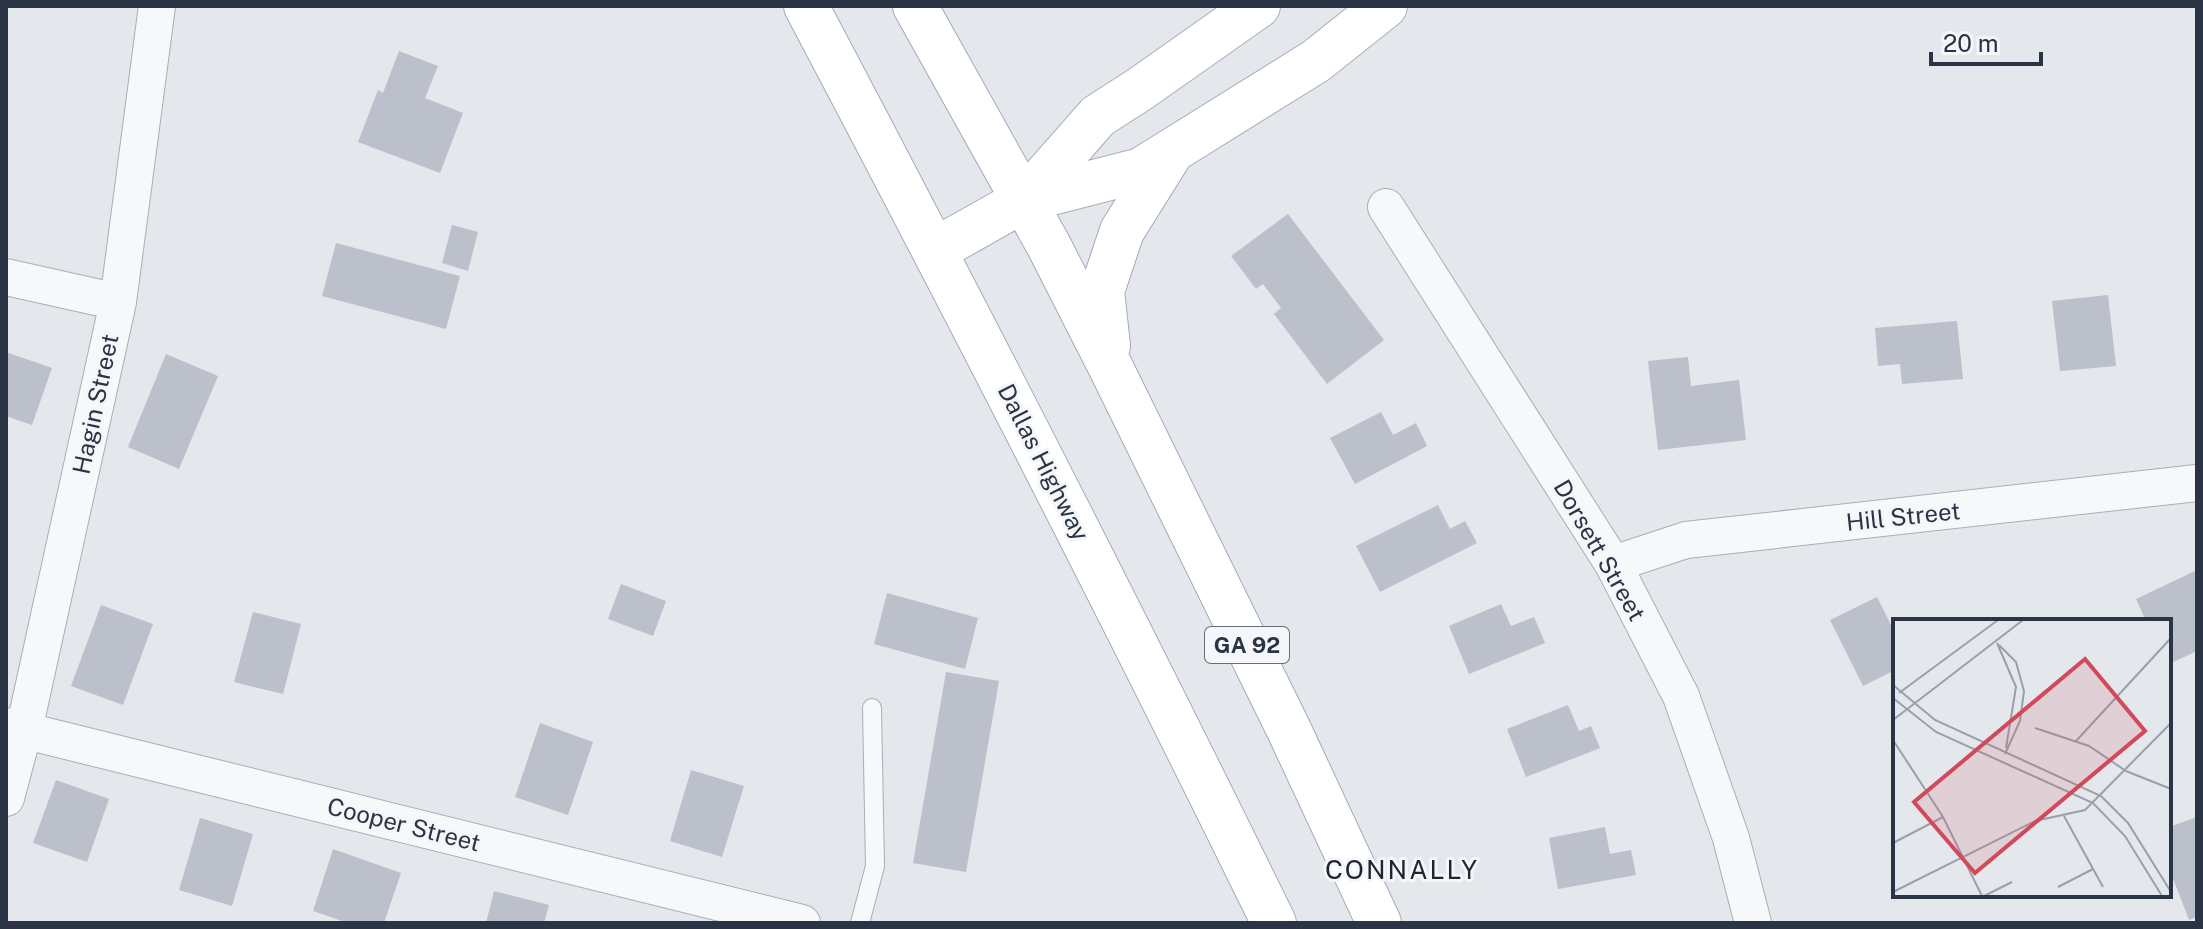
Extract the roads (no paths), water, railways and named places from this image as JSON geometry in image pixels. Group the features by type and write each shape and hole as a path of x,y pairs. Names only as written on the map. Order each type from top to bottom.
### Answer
{"main road":[{"name":"Dallas Highway","path":"806,6 935,250 1168,707 1274,923"},
{"name":"GA 92","path":"915,6 1024,200 1111,368 1289,730 1379,923"},
{"path":"1024,200 1098,116 1258,6"},
{"path":"935,250 1024,200 1141,170 1316,61 1385,6"},
{"path":"1111,368 1102,291 1122,231 1172,151"}],"street":[{"name":"Hagin Street","path":"6,798 15,728 118,302 157,6"},
{"name":"Dorsett Street","path":"1386,207 1613,564 1681,696 1731,838 1753,923"},
{"path":"6,277 118,302"},
{"name":"Hill Street","path":"1613,564 1686,540 2197,483"},
{"name":"Cooper Street","path":"15,728 802,923"}],"lane":[{"path":"860,923 875,866 872,708"}],"district":[{"name":"CONNALLY","path":"1402,869"}]}
